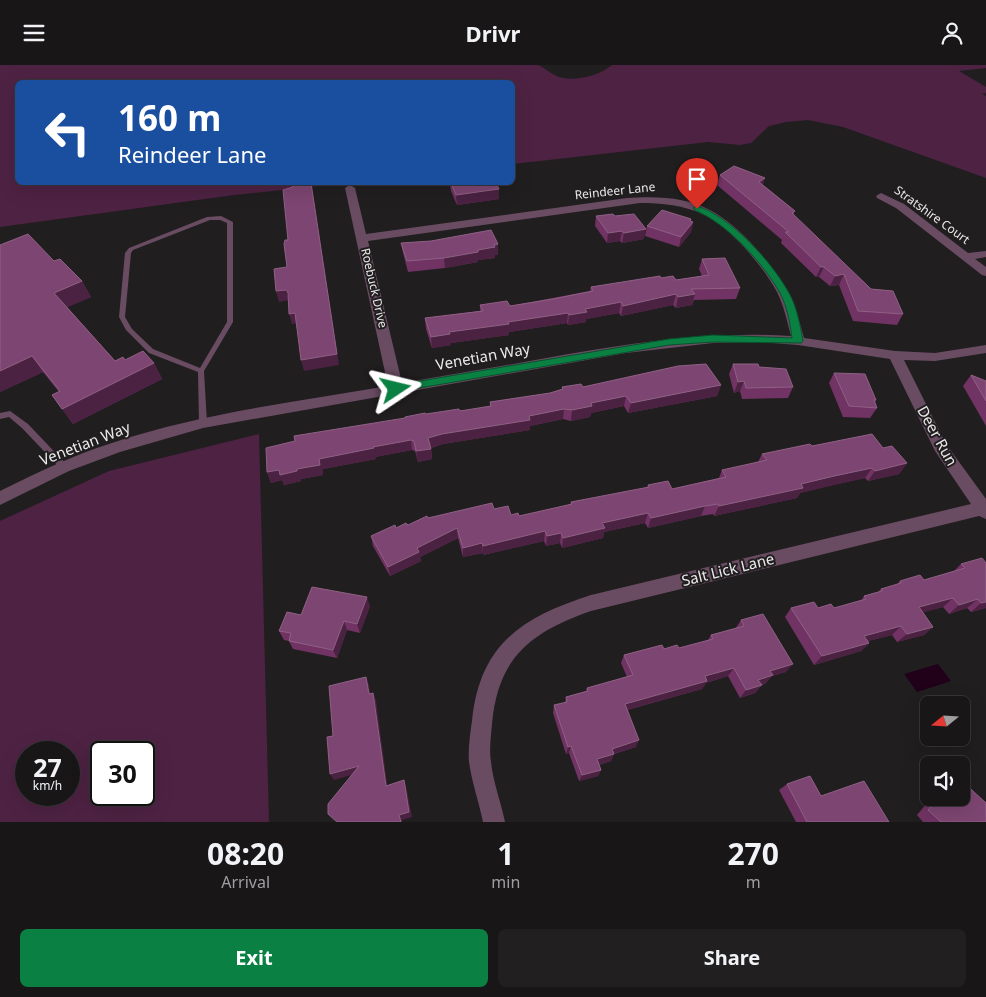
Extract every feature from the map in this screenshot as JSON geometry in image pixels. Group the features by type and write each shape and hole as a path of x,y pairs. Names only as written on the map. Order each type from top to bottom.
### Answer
{"street":[{"name":"Roebuck Drive","path":"350,188 396,389"},
{"name":"Stratshire Court","path":"881,196 900,206 986,273"},
{"name":"Reindeer Lane","path":"362,237 635,201 660,200 684,204 710,213 730,227 765,266 785,293 798,341"},
{"path":"966,257 986,254"},
{"name":"Venetian Way","path":"0,498 64,467 116,447 204,423 669,342 758,338 798,341 895,355 935,357 986,349"},
{"name":"Deer Run","path":"895,355 940,447 984,510"},
{"name":"Salt Lick Lane","path":"494,822 480,761 482,712 494,670 513,643 536,625 562,611 984,510"}],"lane":[{"path":"201,371 151,351 129,330 122,317 128,253 131,249 209,218 221,218 230,222 230,322 201,371 204,423"},
{"path":"0,416 10,414 25,426 64,467"}],"shaded area":[{"path":"0,65 538,65 559,77 572,79 594,75 612,65 986,65 986,68 959,71 986,87 986,93 982,94 986,96 986,178 843,127 808,120 769,126 751,143 740,145 708,142 515,164 515,80 15,80 15,185 328,185 234,195 0,227"},
{"path":"259,434 269,822 0,822 0,521 109,471"},
{"path":"938,664 951,681 917,692 904,674"}],"building":[{"path":"734,166 765,178 759,182 795,211 792,213 871,289 893,291 903,314 858,311 844,274 835,276 824,267 821,267 785,232 789,232 720,175"},
{"path":"292,185 311,185 337,354 301,360 295,313 289,314 288,293 286,290 276,291 274,269 287,267 284,244 285,240 288,240 283,190 293,187"},
{"path":"452,185 497,185 499,189 456,195"},
{"path":"662,210 691,219 690,221 693,222 681,237 647,226"},
{"path":"613,214 615,216 634,214 646,229 624,233 622,231 608,233 596,216"},
{"path":"491,230 498,244 494,245 495,247 444,258 407,261 401,243 431,241"},
{"path":"28,234 54,261 60,259 82,281 54,293 115,361 123,357 125,360 143,351 154,363 62,409 52,395 60,391 32,356 0,371 0,245"},
{"path":"725,258 740,288 691,289 695,294 678,297 676,294 623,306 621,302 585,309 587,312 508,322 509,324 449,332 450,334 431,337 425,318 483,311 480,305 507,301 510,306 553,299 593,291 591,287 660,276 661,278 673,276 676,280 709,275 702,259"},
{"path":"706,364 721,385 631,403 626,396 591,403 592,406 529,416 530,420 442,434 428,438 431,449 416,451 414,441 411,440 319,459 320,465 297,469 297,471 280,475 279,470 267,472 266,448 295,441 294,436 425,413 459,409 460,411 491,406 490,402 550,393 563,389 562,387 581,384 583,387 678,366"},
{"path":"733,364 758,364 759,367 786,369 793,387 746,388 744,381 738,382"},
{"path":"834,373 865,374 876,400 874,400 877,408 849,406"},
{"path":"971,375 986,381 986,401"},
{"path":"872,434 883,448 892,446 907,463 875,471 872,468 834,476 801,484 803,488 719,506 718,504 705,506 651,518 648,513 602,523 605,528 563,538 561,533 547,536 545,531 483,546 482,543 463,548 457,528 417,548 419,552 388,567 371,536 395,525 396,528 406,523 408,525 427,516 428,518 492,503 494,509 508,506 511,515 518,513 519,516 572,504 571,502 649,487 648,485 668,481 672,489 726,477 722,470 767,460 762,454"},
{"path":"982,558 986,563 986,602 981,603 978,599 959,605 953,598 919,607 933,627 907,634 901,626 864,636 869,643 822,656 791,608 814,602 818,608 831,604 834,608 866,599 864,596 882,591 881,589 901,583 900,581 920,575 924,580 965,568 961,564"},
{"path":"312,587 367,597 357,624 344,621 333,650 289,641 291,633 279,631 287,612 301,615"},
{"path":"763,614 793,664 770,671 773,675 758,680 762,685 746,690 734,668 705,676 707,681 625,704 639,740 612,749 614,754 597,759 601,770 582,775 571,746 568,747 554,705 567,702 566,697 588,691 587,688 633,675 624,655 662,645 664,649 677,645 679,648 713,639 711,635 744,626 741,620"},
{"path":"366,677 369,694 373,693 386,786 404,780 409,812 399,815 401,822 337,822 328,814 328,804 359,766 330,774 327,737 333,736 329,686"},
{"path":"810,776 821,796 864,781 889,822 807,822 787,784"},
{"path":"970,788 986,803 986,822 941,822 928,810 931,806 970,806"}],"route":[{"path":"396,389 669,342 758,338 798,341 785,293 765,266 730,227 710,213 697,209"}]}
